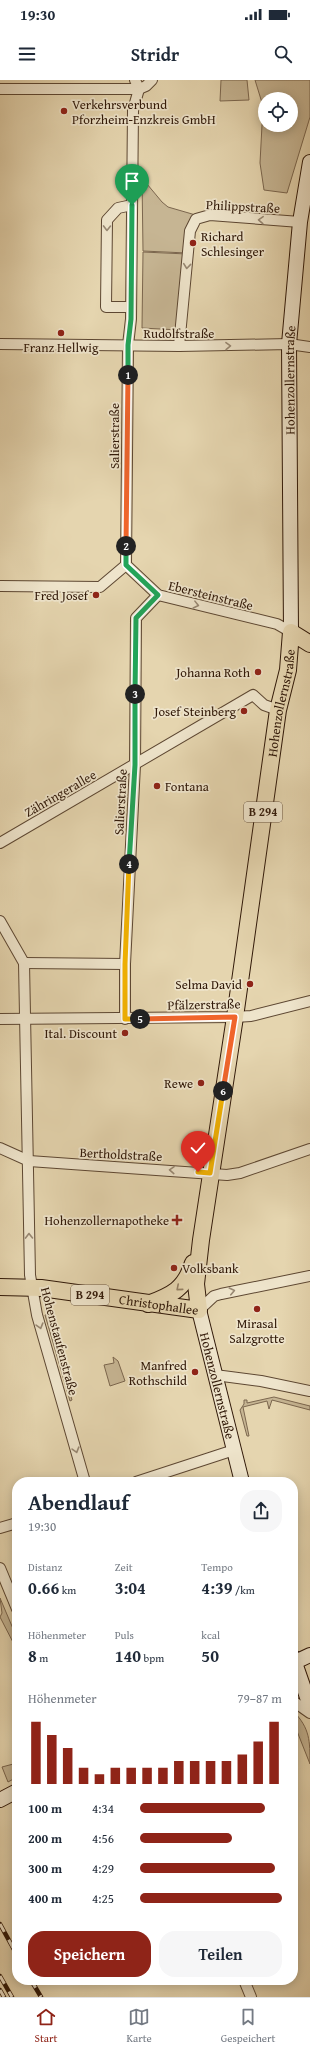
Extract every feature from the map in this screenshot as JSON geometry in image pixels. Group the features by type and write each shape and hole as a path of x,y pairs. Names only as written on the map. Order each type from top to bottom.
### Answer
{"main road":[{"name":"Hohenzollernstraße","path":"241,1477 199,1310 196,1284 210,1173 235,1017 271,707 288,670 291,632 289,344 300,222 310,162"},
{"path":"291,632 310,644"},
{"name":"Hohenzollernstraße","path":"147,1304 168,1296 183,1285 190,1272 201,1240"},
{"name":"Christophallee","path":"0,1287 32,1288 199,1310"},
{"path":"298,1660 310,1655"},
{"path":"298,1672 310,1706"},
{"path":"0,1800 12,1794"}],"street":[{"path":"0,90 137,85 146,86 152,80"},
{"name":"Salierstraße","path":"126,565 128,345 131,307 133,110 137,85"},
{"path":"131,307 106,307 106,236 107,220 118,208 132,205"},
{"name":"Philippstraße","path":"179,346 191,227 196,219 210,215 300,222"},
{"name":"Rudolfstraße","path":"0,344 179,346 289,344 310,347"},
{"path":"0,586 100,588 126,565"},
{"name":"Ebersteinstraße","path":"126,565 158,595 277,624 291,632"},
{"name":"Salierstraße","path":"125,1019 125,964 135,765 136,618 158,595"},
{"name":"Zähringerallee","path":"0,844 253,694 271,707"},
{"name":"Hohenstaufenstraße","path":"0,921 24,963 30,1275 37,1315 84,1477"},
{"path":"24,963 125,964"},
{"name":"Pfälzerstraße","path":"0,1020 235,1017 251,1016 310,1001"},
{"name":"Bertholdstraße","path":"0,1148 29,1161 235,1174 310,1149"},
{"name":"Christophallee","path":"199,1310 214,1296 310,1276"},
{"path":"215,1375 261,1381 310,1391"},
{"path":"151,1477 234,1450"},
{"path":"0,1528 12,1524"},
{"path":"0,1568 12,1597"},
{"path":"298,1704 310,1712"},
{"path":"246,1985 251,1997"}],"shaded area":[{"path":"221,80 247,80 249,100 220,101"},
{"path":"255,80 310,80 310,117 287,193 264,190 260,163 262,132 298,132 298,92 259,92"},
{"path":"142,178 168,207 199,216 187,253 143,251"},
{"path":"143,252 187,254 179,330 142,328"},
{"path":"47,1314 72,1400 70,1401 45,1315"},
{"path":"113,1357 118,1361 125,1381 110,1386 104,1365 114,1363"},
{"path":"274,1397 310,1406 310,1410 272,1400 269,1409 267,1401 243,1407 249,1436 247,1436 240,1410 244,1404 244,1400 247,1400 247,1403"},
{"path":"0,1598 12,1626 12,1640 0,1617 2,1613"},
{"path":"298,1716 308,1735 310,1764 298,1734"},
{"path":"12,1764 12,1780 8,1782 2,1767"}],"railway":[{"path":"0,1924 12,1946"},
{"path":"0,1976 12,1997"},
{"path":"34,1985 41,1997"},
{"path":"0,1990 4,1997"}],"place":[{"name":"Verkehrsverbund Pforzheim-Enzkreis GmbH","path":"64,111"},
{"name":"Richard Schlesinger","path":"193,243"},
{"name":"Franz Hellwig","path":"61,333"},
{"name":"Fred Josef","path":"96,595"},
{"name":"Johanna Roth","path":"258,672"},
{"name":"Josef Steinberg","path":"244,711"},
{"name":"Fontana","path":"157,786"},
{"name":"Selma David","path":"250,984"},
{"name":"Ital. Discount","path":"125,1033"},
{"name":"Rewe","path":"201,1083"},
{"name":"Hohenzollernapotheke","path":"177,1220"},
{"name":"Volksbank","path":"174,1268"},
{"name":"Mirasal Salzgrotte","path":"257,1309"},
{"name":"Manfred Rothschild","path":"195,1372"}],"route":[{"path":"132,205 131,319 128,345 126,565 158,595 136,618 135,765 125,964 125,1019 235,1017 210,1173 198,1172"}]}
